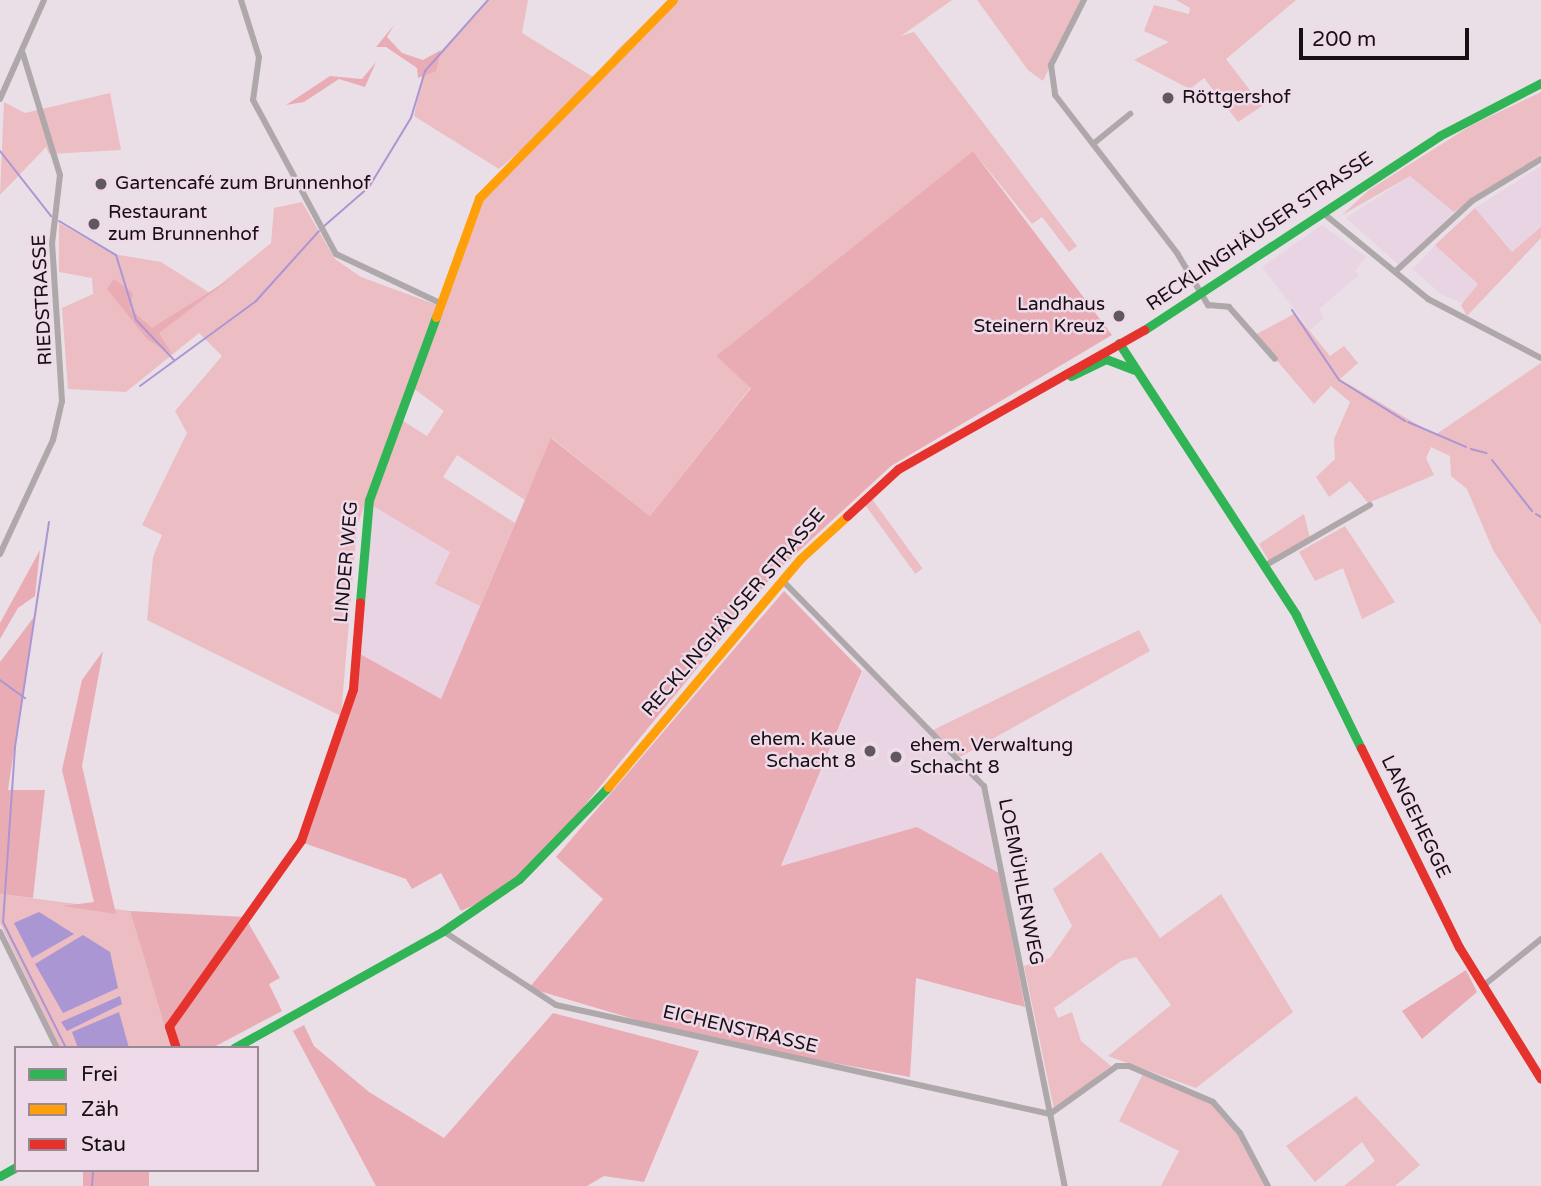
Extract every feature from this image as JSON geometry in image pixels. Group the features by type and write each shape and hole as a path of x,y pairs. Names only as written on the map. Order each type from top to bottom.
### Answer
{"street":[{"path":"0,99 23,54 44,0"},
{"path":"241,0 260,57 253,100 336,254 440,303"},
{"name":"LINDER WEG","path":"175,1046 169,1026 301,840 353,688 369,500 440,303 485,188 673,0"},
{"path":"1084,0 1048,74 1055,94 1202,296 1213,307 1229,307 1275,359"},
{"name":"RIEDSTRASSE","path":"0,554 53,440 62,401 52,244 60,175 23,54"},
{"name":"RECKLINGHÄUSER STRASSE","path":"238,1046 443,931 502,892 565,836 782,580 898,469 1034,389 1202,296 1439,136 1541,83"},
{"path":"1093,144 1130,114"},
{"path":"1397,270 1472,201 1541,159"},
{"path":"1323,213 1397,270 1428,299 1541,358"},
{"name":"LANGEHEGGE","path":"1119,343 1266,565 1482,988 1541,1079"},
{"path":"1034,389 1106,359 1138,373"},
{"path":"1266,565 1370,505"},
{"name":"LOEMÜHLENWEG","path":"782,580 984,786 1065,1186"},
{"name":"EICHENSTRASSE","path":"443,931 556,1005 1050,1114"},
{"path":"0,932 56,1046"},
{"path":"1482,988 1541,939"},
{"path":"1050,1114 1117,1066 1169,1079 1213,1102 1240,1133 1268,1186"}],"shaded area":[{"path":"488,0 528,0 522,33 593,77 568,108 620,47 673,0 952,0 901,36 914,32 1077,246 1069,252 1042,217 1032,224 973,151 716,356 751,387 650,516 552,438 525,500 457,455 443,477 515,523 480,606 435,584 450,552 368,503 378,469 357,526 341,716 147,620 153,557 162,535 142,525 187,433 175,411 222,356 199,333 126,392 68,389 62,308 93,294 92,278 59,272 59,223 113,254 161,262 210,293 271,243 274,208 302,202 335,259 361,277 437,305 481,194 559,117 499,169 414,116 423,74","holes":["409,385 444,411 427,436 397,417"]},
{"path":"977,0 1081,0 1043,81 1028,70"},
{"path":"1176,0 1296,0 1226,59 1262,106 1238,122 1204,78 1190,89 1134,60 1169,42 1144,31 1154,5 1189,14 1190,8"},
{"path":"394,25 387,37 402,53 423,60 441,50 436,71 418,78 417,68 386,47 376,47"},
{"path":"376,62 365,87 339,79 304,102 286,105 330,76 362,79"},
{"path":"1541,92 1541,155 1454,212 1410,176 1342,215 1369,190 1472,125"},
{"path":"110,93 121,150 49,154 46,147 0,195 4,102 25,113"},
{"path":"973,151 1112,335 891,466 775,573 549,849 491,897 461,911 441,873 412,889 406,879 301,842 360,654 441,699 551,438 650,516 751,388 716,356"},
{"path":"1541,166 1541,227 1513,252 1475,208"},
{"path":"1410,176 1454,212 1399,265 1346,218"},
{"path":"1475,208 1512,252 1541,227 1541,238 1467,316 1461,305 1478,284 1435,245"},
{"path":"1322,225 1366,257 1355,271 1359,275 1319,309 1324,318 1310,330 1262,267"},
{"path":"1435,245 1478,284 1462,303 1442,295 1413,269"},
{"path":"114,279 133,293 130,309 152,328 230,279 159,333 172,354 147,339 107,289"},
{"path":"1290,307 1330,356 1344,346 1358,363 1340,379 1435,435 1541,363 1541,625 1493,550 1467,489 1451,476 1450,456 1431,447 1426,458 1434,475 1368,503 1350,481 1329,497 1316,477 1335,459 1334,439 1350,402 1331,386 1314,404 1255,335 1294,314"},
{"path":"872,499 923,569 915,574 865,504"},
{"path":"369,504 450,552 435,584 480,606 441,700 360,654"},
{"path":"1304,514 1311,542 1269,561 1259,544"},
{"path":"1345,526 1395,602 1362,619 1343,568 1315,581 1299,552"},
{"path":"40,550 35,596 18,608 0,639 0,623"},
{"path":"784,591 862,671 781,866 917,827 999,873 1025,1007 916,978 910,1077 698,1038 529,988 603,899 556,857"},
{"path":"34,617 8,790 45,790 33,898 0,894 0,662"},
{"path":"1139,630 1150,651 960,757 933,730"},
{"path":"103,651 82,766 116,914 63,906 94,902 62,770 82,680"},
{"path":"864,669 981,788 998,872 918,828 782,865"},
{"path":"1101,852 1160,938 1221,894 1293,1012 1196,1088 1108,1056 1171,1005 1136,957 1121,961 1054,1008 1058,1018 1072,1012 1081,1041 1111,1066 1054,1109 1024,966 1050,958 1072,926 1053,889"},
{"path":"0,894 130,911 170,1046 59,1046 0,923"},
{"path":"130,911 245,917 280,978 269,984 282,1011 216,1046 170,1046"},
{"path":"39,912 74,934 32,958 14,923"},
{"path":"83,935 110,952 118,988 63,1013 35,964"},
{"path":"1466,970 1477,992 1422,1039 1402,1011"},
{"path":"120,996 122,1004 67,1031 61,1022"},
{"path":"119,1012 128,1046 77,1046 72,1032"},
{"path":"553,1013 699,1051 644,1182 604,1176 587,1186 376,1186 293,1031 304,1025 314,1046 369,1092 444,1138"},
{"path":"1144,1072 1213,1102 1240,1133 1268,1186 1161,1186 1179,1151 1119,1121"},
{"path":"1356,1096 1420,1165 1395,1186 1344,1186 1375,1161 1362,1142 1315,1182 1286,1146"},
{"path":"83,1172 149,1172 149,1186 83,1186"}],"waterway":[{"path":"323,227 369,187 411,118 425,71 488,0"},
{"path":"0,151 51,216"},
{"path":"59,221 116,255 136,320 174,360"},
{"path":"140,386 256,301 319,231"},
{"path":"1292,310 1339,380 1405,421"},
{"path":"1408,422 1466,447"},
{"path":"1471,449 1486,453"},
{"path":"1492,460 1532,511"},
{"path":"1536,514 1541,517"},
{"path":"49,522 15,747 3,922 65,1046"},
{"path":"0,680 25,698"},
{"path":"92,1186 93,1172"}],"traffic: fast":[{"path":"1144,330 1439,136 1541,83"},
{"path":"360,602 369,500 436,317"},
{"path":"1119,343 1296,615 1361,748"},
{"path":"1071,376 1106,359 1134,370"},
{"path":"238,1046 443,931 519,879 608,787"},
{"path":"0,1176 14,1168"}],"traffic: slow":[{"path":"436,317 479,198 673,0"},
{"path":"608,787 800,559 847,516"}],"traffic: jam":[{"path":"847,516 898,469 1144,330"},
{"path":"175,1046 169,1026 301,840 353,689 360,602"},
{"path":"1361,748 1459,947 1541,1079"}],"place":[{"name":"Röttgershof","path":"1168,98"},
{"name":"Gartencafé zum Brunnenhof","path":"101,184"},
{"name":"Restaurant zum Brunnenhof","path":"94,224"},
{"name":"Landhaus Steinern Kreuz","path":"1119,316"},
{"name":"ehem. Kaue Schacht 8","path":"870,751"},
{"name":"ehem. Verwaltung Schacht 8","path":"896,757"}]}
